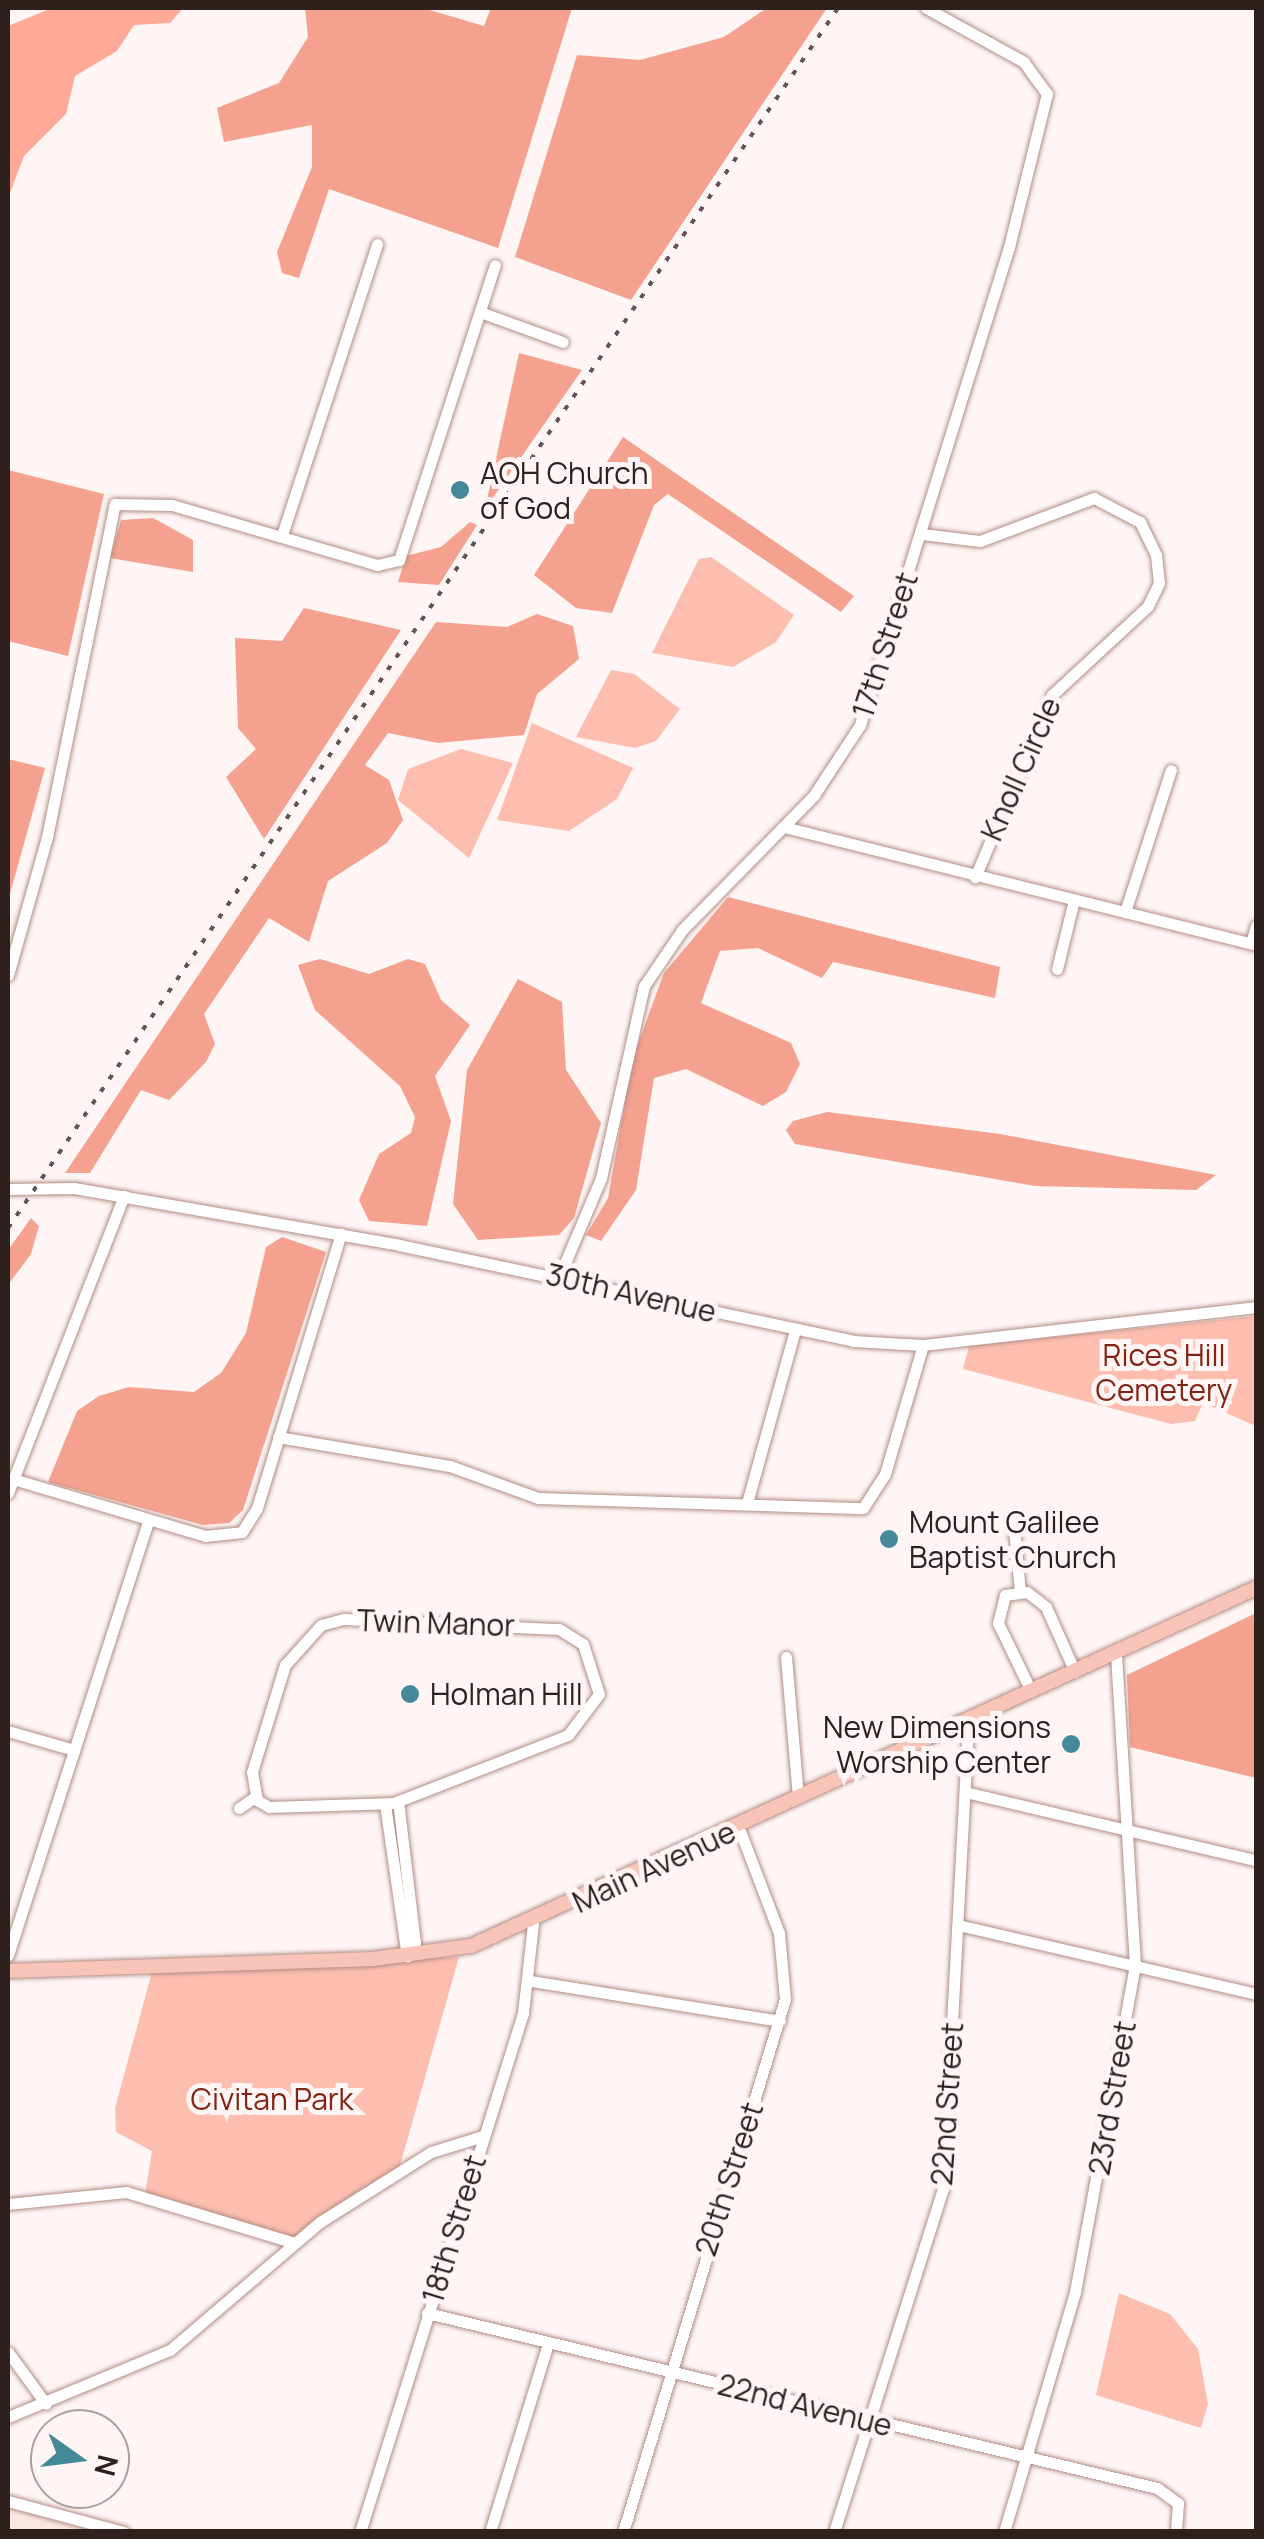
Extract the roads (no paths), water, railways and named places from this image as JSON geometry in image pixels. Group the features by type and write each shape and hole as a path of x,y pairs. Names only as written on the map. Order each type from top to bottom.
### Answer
{"main road":[{"name":"Main Avenue","path":"8,1971 407,1956 533,1924 1256,1588"}],"street":[{"name":"17th Street","path":"559,1277 601,1178 644,986 682,930 784,827 860,725 922,534 1047,108 1034,71 926,8"},
{"path":"282,535 377,244"},
{"path":"8,972 47,837 115,504 172,505 377,565 398,560 495,266"},
{"path":"480,312 563,342"},
{"name":"Knoll Circle","path":"922,534 980,541 1094,498 1140,522 1156,555 1159,582 1148,606 1052,695 975,877"},
{"path":"1125,912 1171,770"},
{"path":"784,827 1254,944 1256,926"},
{"path":"1057,969 1074,900"},
{"name":"30th Avenue","path":"8,1188 124,1196 559,1277 795,1330 923,1345 1256,1306"},
{"path":"8,1493 124,1196"},
{"path":"13,1479 204,1536 242,1532 278,1437 341,1234"},
{"path":"747,1503 795,1330"},
{"path":"278,1437 450,1466 538,1498 850,1509 874,1500 923,1345"},
{"path":"1013,1517 1020,1592"},
{"path":"8,1955 148,1522"},
{"path":"1031,1691 996,1613 1005,1595 1020,1592 1046,1607 1075,1672"},
{"name":"Twin Manor","path":"321,1624 534,1626 583,1644 598,1667 589,1718 392,1803 269,1807 256,1796 255,1758 285,1665 321,1624"},
{"name":"23rd Street","path":"1004,2532 1075,2292 1135,1966 1116,1652"},
{"path":"786,1657 798,1798"},
{"name":"22nd Street","path":"834,2532 943,2189 968,1720"},
{"path":"8,1732 74,1750"},
{"path":"965,1792 1256,1860"},
{"path":"240,1808 256,1796"},
{"path":"392,1803 415,1943 407,1956"},
{"name":"20th Street","path":"623,2531 780,2021 780,1933 739,1828"},
{"name":"18th Street","path":"360,2532 531,1981 533,1924"},
{"path":"958,1925 1256,1994"},
{"path":"531,1981 780,2021"},
{"path":"8,2417 170,2350 292,2242 431,2152 482,2136"},
{"path":"8,2204 126,2192 292,2242"},
{"name":"22nd Avenue","path":"427,2313 1157,2488 1178,2504 1176,2532"},
{"path":"490,2532 548,2344"},
{"path":"8,2352 46,2404"},
{"path":"8,2501 124,2532"}],"railway":[{"path":"8,1228 838,8"}],"place":[{"name":"AOH Church of God","path":"460,490"},
{"name":"Mount Galilee Baptist Church","path":"889,1539"},
{"name":"Holman Hill","path":"410,1694"},
{"name":"New Dimensions Worship Center","path":"1071,1744"}],"park label":[{"name":"Rices Hill Cemetery","path":"1164,1372"},
{"name":"Civitan Park","path":"272,2099"}]}
